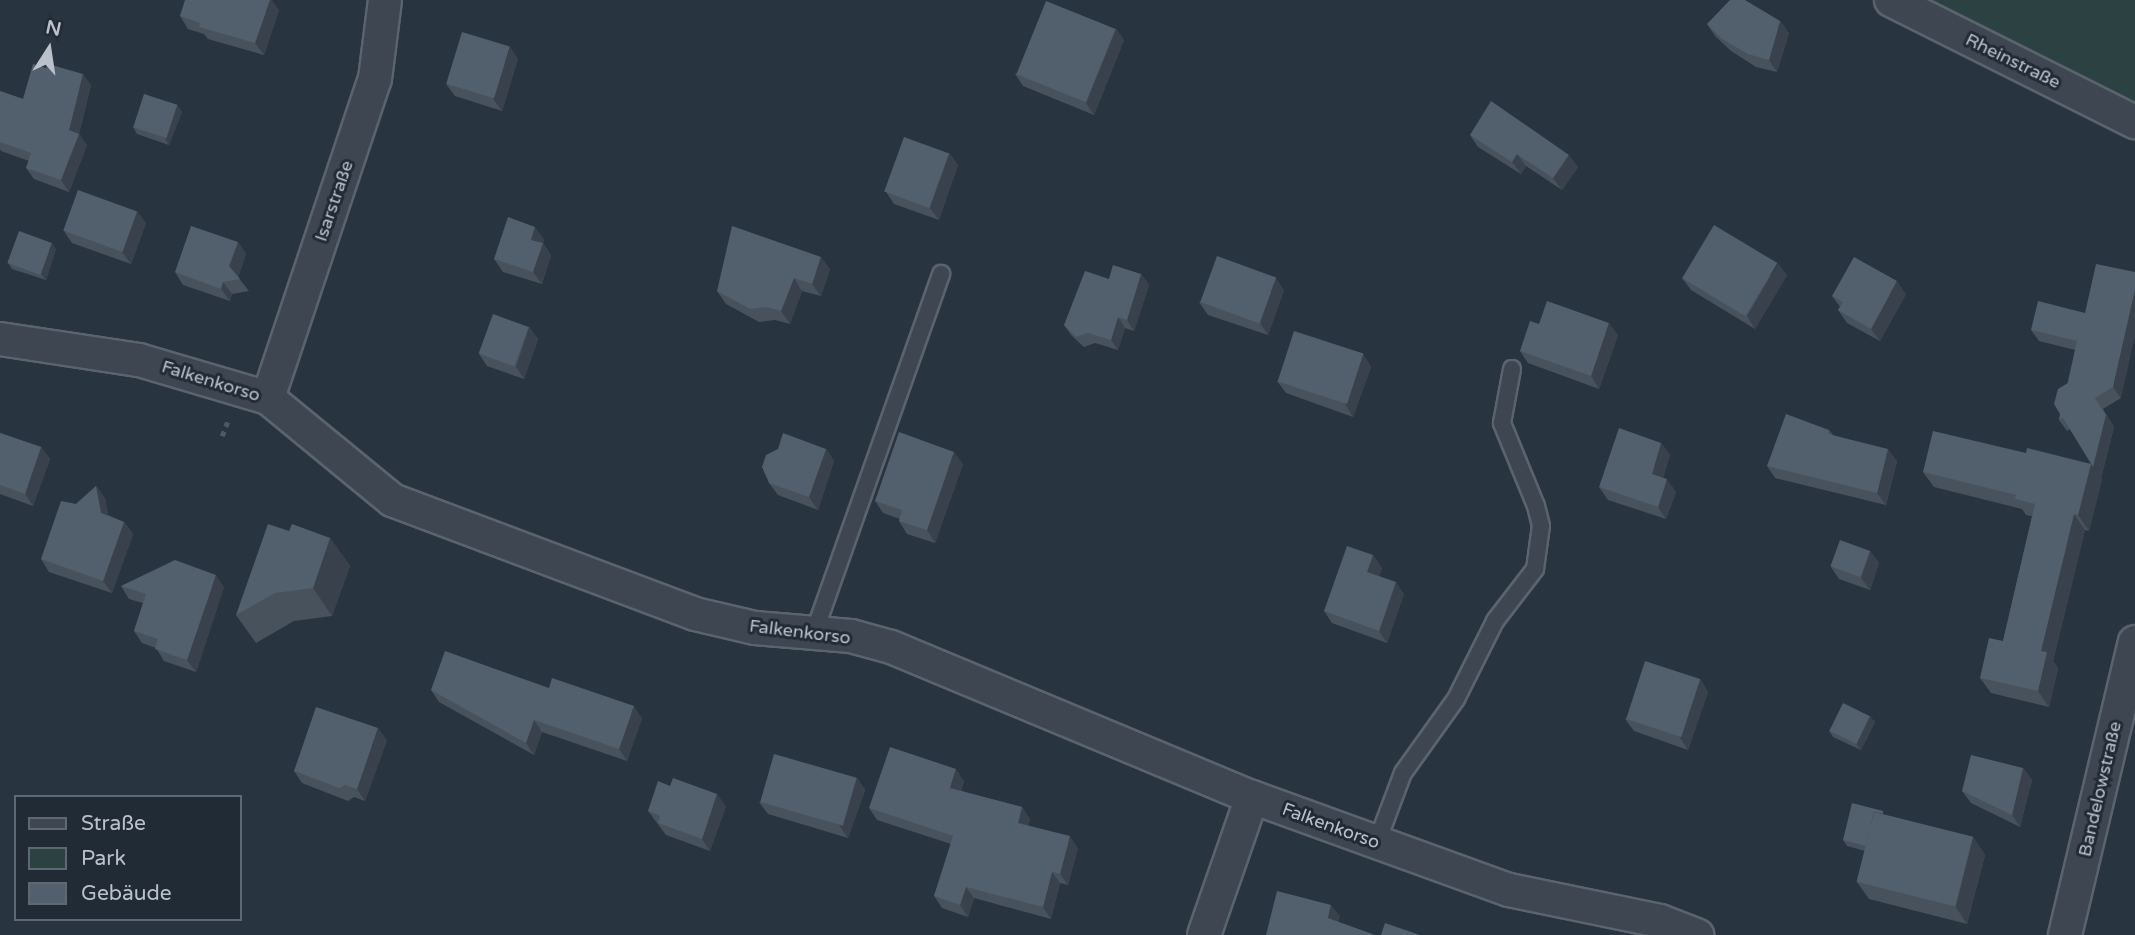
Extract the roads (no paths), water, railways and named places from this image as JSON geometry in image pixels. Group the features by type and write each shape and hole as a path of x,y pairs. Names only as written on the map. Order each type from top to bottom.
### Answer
{"street":[{"name":"Isarstraße","path":"268,398 375,79 385,0"},
{"name":"Rheinstraße","path":"1891,0 2135,122"},
{"name":"Falkenkorso","path":"0,339 139,360 268,398 392,500 695,614 755,628 851,636 891,647 1252,797 1509,890 1660,921 1697,935"},
{"name":"Bandelowstraße","path":"2065,935 2135,642"},
{"path":"1204,935 1252,797"}],"lane":[{"path":"814,633 941,274"},
{"path":"1377,842 1403,773 1456,699 1495,621 1535,569 1541,527 1536,506 1502,422 1512,369"}]}
